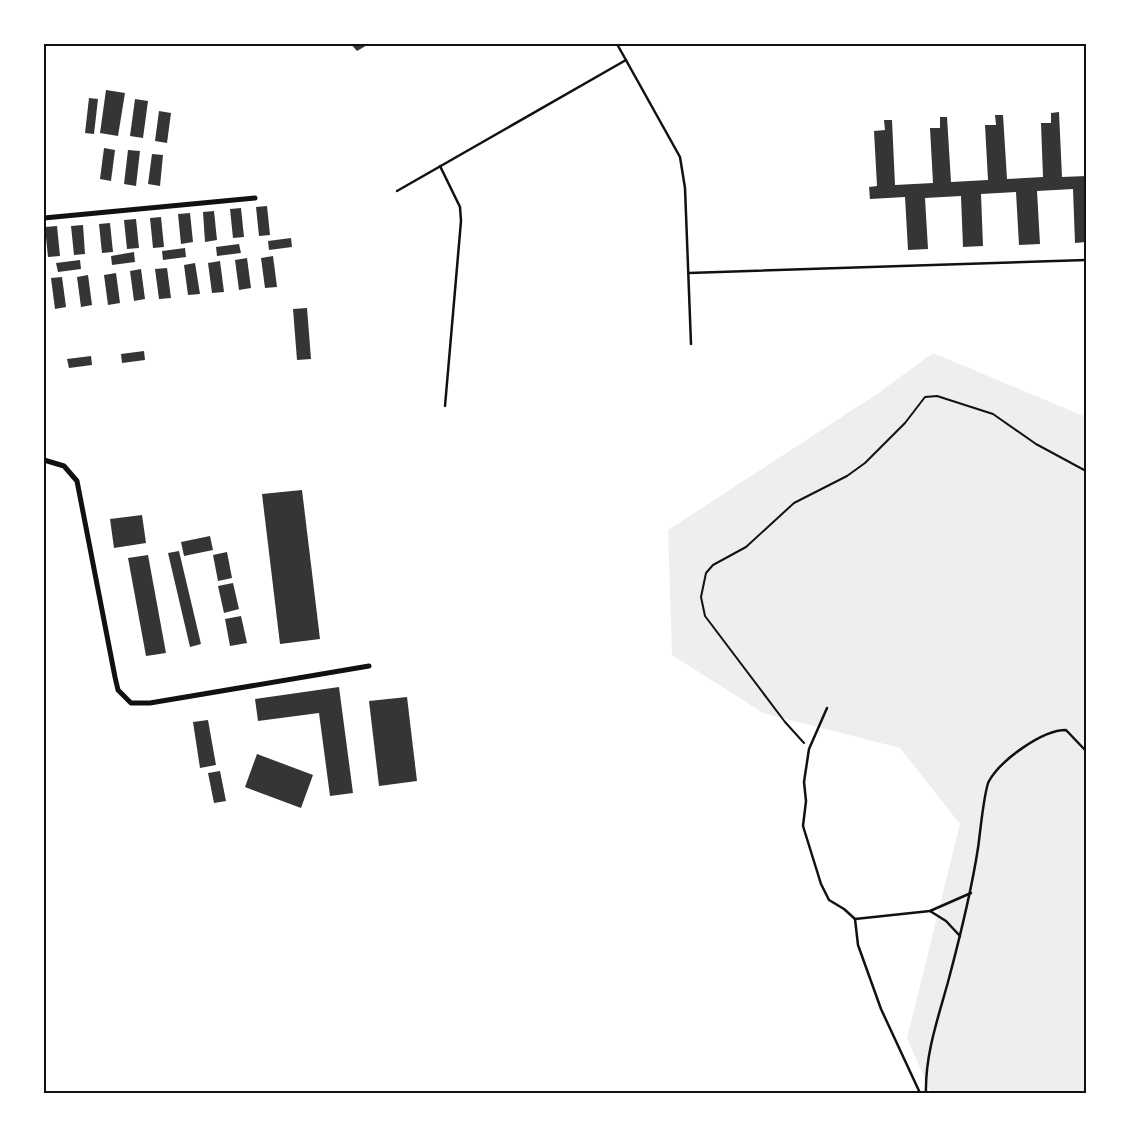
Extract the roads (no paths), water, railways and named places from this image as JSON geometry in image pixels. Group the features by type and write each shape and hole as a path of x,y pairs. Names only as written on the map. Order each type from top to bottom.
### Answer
{"street":[{"path":"44,218 255,198"},
{"path":"44,460 64,466 77,481 118,690 131,703 150,703 369,666"}],"lane":[{"path":"617,44 680,157 685,188 691,344"},
{"path":"397,191 626,60"},
{"path":"440,166 460,207 461,221 445,406"},
{"path":"689,273 1086,260"},
{"path":"827,708 809,748 804,782 806,801 803,826 821,884 829,900 844,909 855,919 858,945 880,1009 920,1093"},
{"path":"926,1093 925,1078 930,1048 971,893 989,781 1014,754 1036,739 1055,730 1066,730 1086,751"},
{"path":"855,919 930,911 971,893"},
{"path":"930,911 946,921 960,936"}]}
